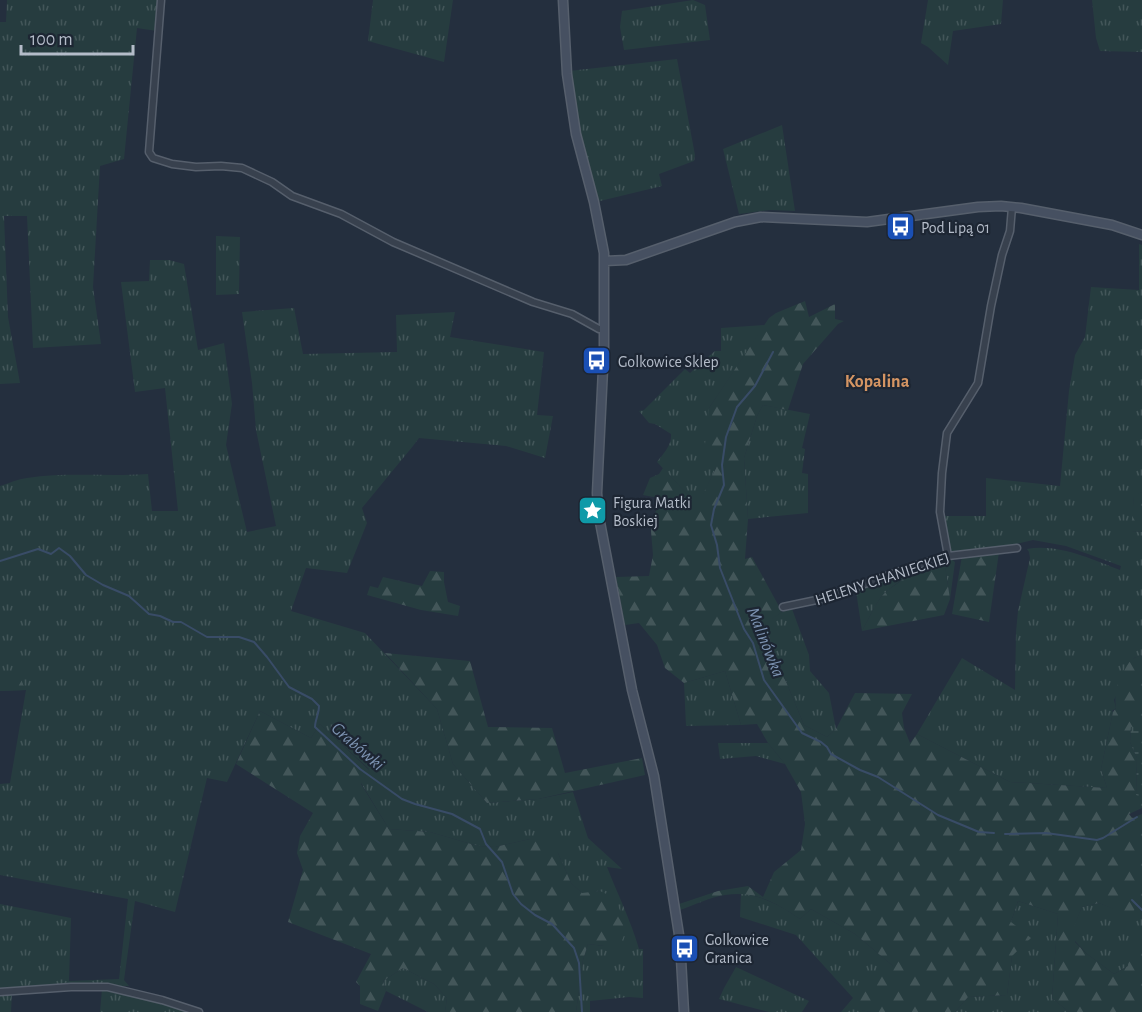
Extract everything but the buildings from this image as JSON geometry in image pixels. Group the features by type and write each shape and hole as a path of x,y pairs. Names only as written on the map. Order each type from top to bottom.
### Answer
{"street":[{"path":"161,0 149,152 153,158 172,164 196,167 242,168 272,182 292,196 341,214 393,242 532,302 572,315 599,329 604,329"},
{"path":"563,0 567,74 576,134 601,233 605,261 597,493 599,517 632,690 654,776 680,941 684,1012"},
{"path":"605,261 626,260 735,222 771,217 867,222 978,207 1012,207 1112,225 1142,235"},
{"path":"948,556 940,512 947,433 978,383 991,306 1002,255 1010,231 1012,207"},
{"name":"HELENY CHANIECKIEJ","path":"783,607 826,598 948,556 1017,548"},
{"path":"0,992 108,987 199,1012"}],"green space":[{"path":"7,0 158,0 157,31 137,28 124,159 100,166 93,287 101,344 33,348 27,216 4,216 8,317 20,383 0,384 0,22 6,22"},
{"path":"373,0 453,0 444,62 368,41"},
{"path":"693,0 705,5 710,40 624,50 620,27 622,11"},
{"path":"928,0 1003,0 1001,24 953,31 948,65 921,43"},
{"path":"1092,0 1142,0 1142,52 1100,51 1096,38"},
{"path":"677,59 695,155 694,161 659,174 662,186 600,201 595,197 580,143 569,71"},
{"path":"782,125 795,211 770,210 739,214 723,149"},
{"path":"216,236 240,237 239,294 216,295"},
{"path":"1139,244 1142,245 1142,492 1134,496 1132,531 1142,532 1142,655 1134,658 1114,700 1116,708 1112,711 1101,769 1107,788 1010,782 917,734 962,658 1015,690 1016,632 1018,611 1030,558 1027,549 1062,550 1120,570 1121,566 1066,546 1033,540 1008,546 950,552 944,516 986,516 986,478 1060,486 1069,391 1075,355 1085,337 1091,287 1139,290"},
{"path":"150,260 169,260 184,264 198,350 224,343 232,404 226,445 247,532 276,526 256,430 242,312 294,308 303,354 397,352 396,315 455,312 450,337 544,352 537,415 553,416 545,458 506,446 419,438 362,508 367,523 347,573 306,568 291,611 365,633 437,709 453,764 487,803 538,799 573,792 588,838 622,869 607,867 639,949 643,949 643,998 590,1001 590,1012 576,1012 583,960 588,944 604,946 600,891 583,894 571,883 558,853 530,839 495,847 478,846 430,832 389,829 361,783 369,769 320,724 311,738 260,711 227,782 207,778 175,912 135,901 124,980 129,986 69,986 0,990 0,904 71,918 69,981 119,979 128,899 0,875 0,784 10,783 26,690 0,691 0,486 20,479 42,476 148,474 152,511 178,511 165,388 135,392 121,282 149,281"},
{"path":"805,301 809,317 835,304 835,319 844,321 838,324 803,364 788,410 763,405 757,416 744,458 748,519 745,559 752,557 782,612 765,624 775,655 804,725 827,737 836,729 855,693 912,694 902,713 904,728 910,743 917,734 1010,782 1107,788 1101,769 1113,712 1116,708 1117,688 1125,668 1135,658 1142,655 1142,727 1131,727 1130,742 1137,758 1136,794 1142,797 1142,808 1129,814 1132,818 1142,814 1142,900 1130,916 1099,903 1082,907 1075,924 1075,942 1114,974 1128,966 1129,950 1140,937 1142,940 1142,1012 1069,1012 1052,998 1058,914 1018,901 1011,922 1031,938 1012,956 1007,995 968,997 955,1012 861,1010 857,995 893,966 855,934 811,909 800,919 765,899 736,894 714,897 680,910 679,904 718,891 748,886 763,897 774,872 801,850 805,824 801,792 757,724 741,725 725,671 684,683 665,668 657,645 639,623 625,625 616,577 649,576 653,555 651,531 659,498 643,495 650,478 659,474 663,468 688,495 703,494 716,468 704,453 709,408 769,318"},
{"path":"765,325 709,408 716,468 703,495 688,495 657,462 669,445 671,434 649,423 639,411 644,410 685,369 690,373 715,351 721,351 721,328"},
{"path":"763,405 810,414 802,448 805,449 802,473 808,474 808,513 748,519 744,458 757,416"},
{"path":"1142,492 1142,532 1131,531 1134,495"},
{"path":"999,552 989,622 952,614 962,556"},
{"path":"950,558 955,562 950,599 944,560"},
{"path":"944,559 950,599 944,615 862,631 885,593 915,567"},
{"path":"915,567 881,597 862,631 856,591"},
{"path":"430,571 444,572 448,602 460,606 458,616 421,610 367,595 370,586 378,588 383,577 422,586"},
{"path":"792,609 809,655 810,671 829,693 836,729 827,737 804,725 775,655 765,623 782,612"},
{"path":"385,653 470,661 488,727 552,728 565,773 642,758 645,775 538,799 487,803 453,764 437,709"},
{"path":"725,671 741,725 686,726 684,683"},
{"path":"18,675 26,690 0,691 0,676"},
{"path":"260,711 311,738 320,724 369,770 361,784 389,829 430,832 478,846 495,847 530,839 548,839 558,853 571,883 582,893 600,891 615,898 627,928 621,943 604,946 588,944 583,960 576,1012 445,1012 447,998 434,984 403,968 383,981 386,991 378,1011 360,1004 360,986 356,982 371,954 288,922 303,870 297,853 300,836 313,813 236,764"},
{"path":"1131,727 1142,727 1142,797 1136,795 1137,758 1130,742"},
{"path":"718,743 768,743 785,764 756,756 720,759"},
{"path":"741,893 772,902 800,919 811,909 855,934 893,966 861,1010 871,1012 841,1012 853,998 796,935 740,917"},
{"path":"1142,900 1142,940 1140,938 1128,966 1114,974 1087,954 1075,941 1075,923 1082,907 1099,903 1130,915"},
{"path":"1018,901 1058,914 1052,998 1069,1012 955,1012 968,997 1007,995 1012,956 1011,922"},
{"path":"736,967 809,1001 802,1012 769,1012 719,999"},
{"path":"403,968 434,984 447,998 445,1012 428,1012 386,991 383,981"},
{"path":"102,989 137,995 191,1012 100,1012"},
{"path":"12,992 11,1012 0,1012 0,993"}],"waterway":[{"name":"Malinówka","path":"773,352 755,386 737,407 726,437 722,465 724,485 714,509 711,525 720,568 744,629 753,643 764,680 802,733 821,742 831,754 878,777 938,815 979,832 994,833"},
{"name":"Grabówki","path":"0,561 38,549 51,554 59,548 70,556 86,575 129,596 149,614 173,622 181,622 207,637 239,637 254,642 289,687 312,699 319,706 315,727 360,769 402,799 452,814 480,829 486,844 502,862 513,894 535,915 552,924 574,948 579,963 582,1012"},
{"name":"Malinówka","path":"1005,834 1046,833 1097,840 1137,817"},
{"path":"1132,900 1142,910"}],"place":[{"name":"Pod Lipą 01","path":"900,227"},
{"name":"Golkowice Sklep","path":"597,361"},
{"name":"Figura Matki Boskiej","path":"592,511"},
{"name":"Golkowice Granica","path":"684,948"}],"district":[{"name":"Kopalina","path":"877,381"}]}
